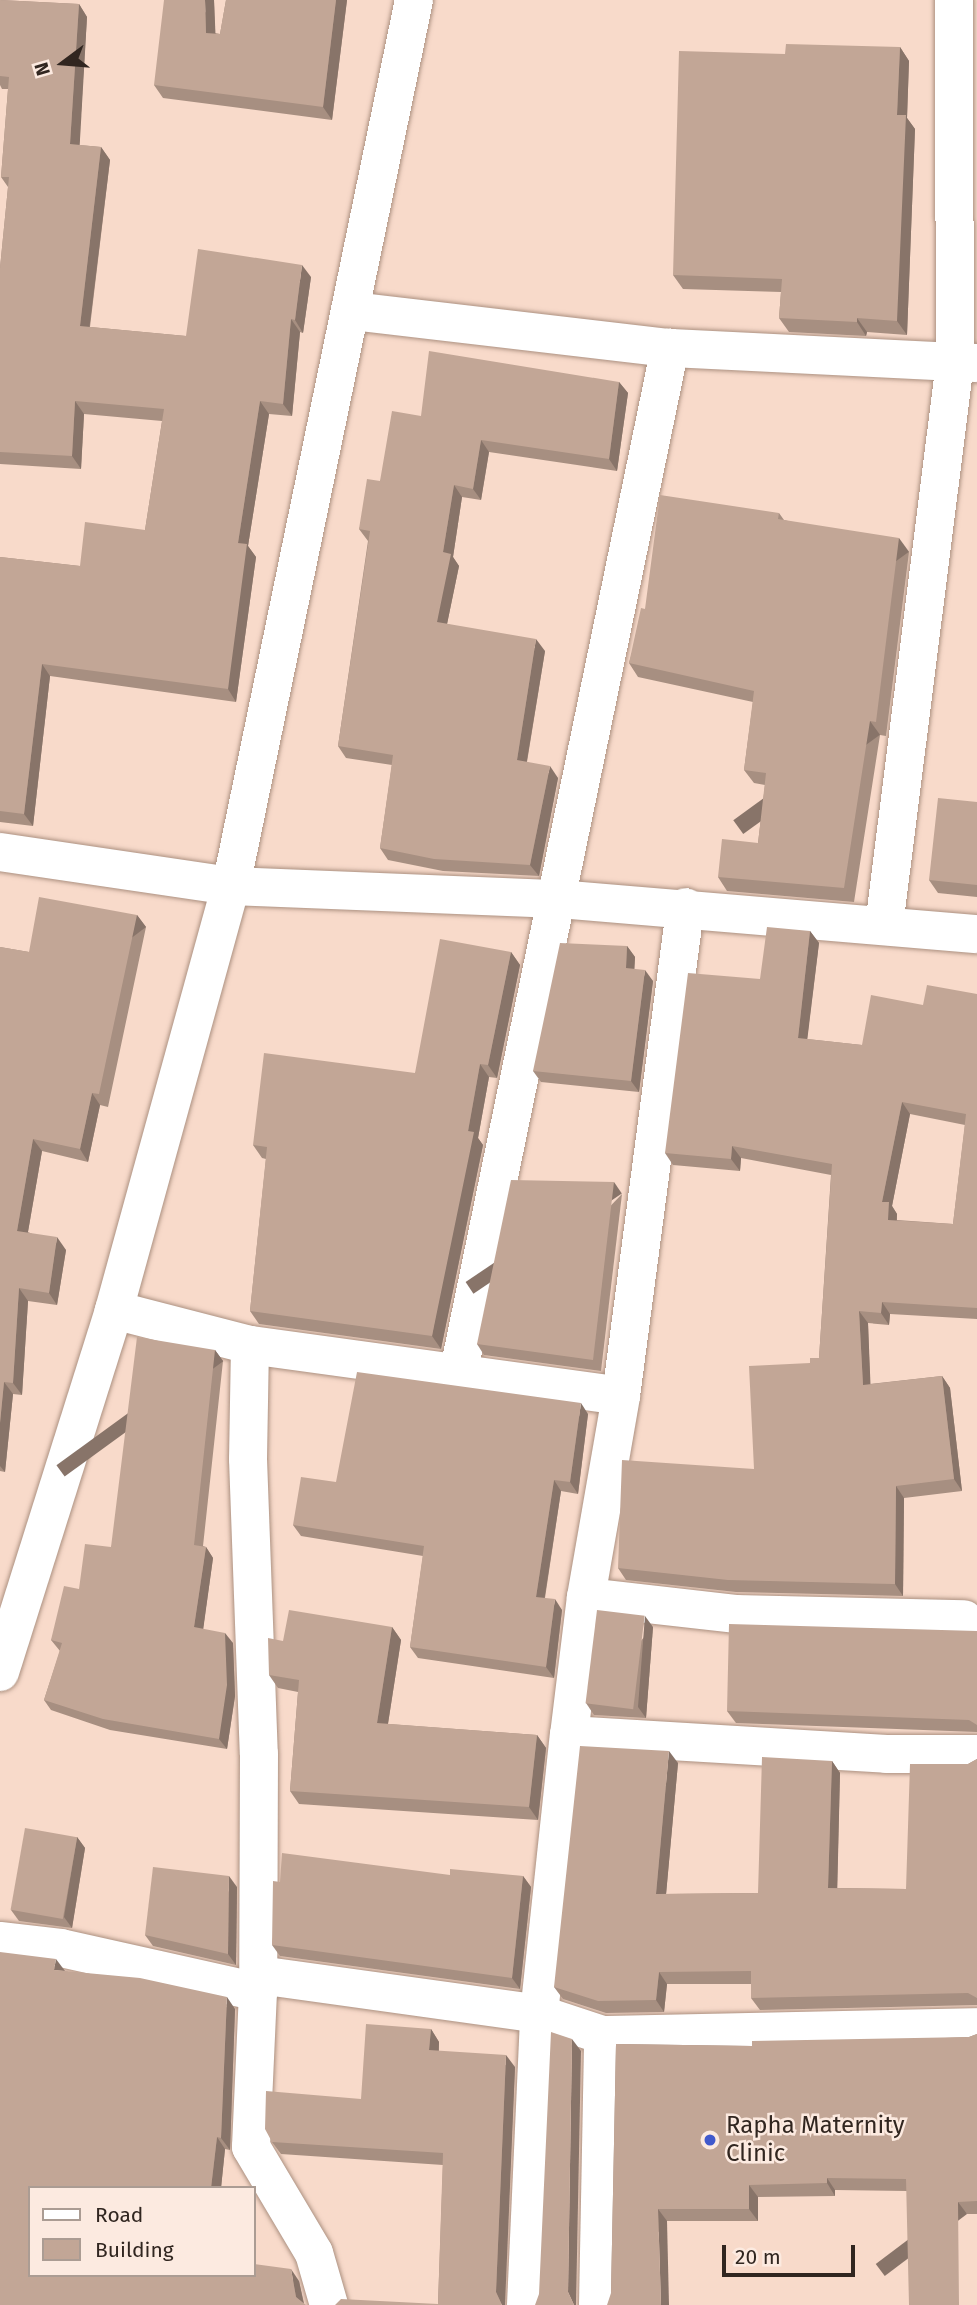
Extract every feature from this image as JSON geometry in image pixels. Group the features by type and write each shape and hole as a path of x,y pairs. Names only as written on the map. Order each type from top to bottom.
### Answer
{"street":[{"path":"0,1671 114,1310 231,886 353,311 414,0"},
{"path":"884,926 966,363 954,0"},
{"path":"353,311 670,348 966,363"},
{"path":"458,1375 670,348"},
{"path":"0,852 231,886 558,899 685,907 977,934"},
{"path":"526,2305 539,2014 569,1735 586,1597 621,1396 685,907"},
{"path":"114,1310 250,1345 621,1396"},
{"path":"250,1345 258,1983 251,2147 314,2253 329,2305"},
{"path":"586,1597 735,1614 964,1619"},
{"path":"569,1735 886,1754 977,1754"},
{"path":"0,1941 61,1948 258,1983 539,2014 603,2035 977,2027"},
{"path":"598,2305 603,2035"}],"building":[{"path":"0,0 79,4 70,144 101,147 80,326 186,336 198,249 302,265 295,320 291,319 283,404 260,401 238,543 247,544 228,689 42,664 24,814 0,811 0,557 80,566 85,522 145,530 164,409 75,401 72,456 0,452 0,268 9,177 1,177 9,77 0,76"},
{"path":"164,0 205,0 206,33 220,34 226,0 336,0 323,107 154,85"},
{"path":"786,44 900,47 897,115 906,115 897,321 779,318 782,279 673,275 679,51 785,54"},
{"path":"429,351 619,382 609,459 481,440 473,489 454,485 443,552 451,554 437,622 536,639 517,760 550,766 530,865 434,859 380,848 393,755 338,746 370,531 359,529 367,479 380,481 392,411 421,416"},
{"path":"660,495 779,513 778,519 899,538 876,722 870,721 844,888 718,877 722,839 758,843 766,773 744,770 754,691 629,663 641,608 645,609"},
{"path":"938,798 977,802 977,885 929,880"},
{"path":"39,897 137,915 99,1094 92,1093 80,1149 33,1139 17,1231 57,1237 49,1293 19,1288 13,1383 4,1382 0,1423 0,947 29,952"},
{"path":"767,927 810,931 798,1038 862,1045 871,995 923,1005 927,985 977,994 977,1308 882,1302 881,1313 859,1311 863,1385 942,1376 954,1479 896,1486 895,1584 728,1580 618,1568 622,1460 754,1469 749,1366 810,1363 810,1358 819,1358 832,1164 732,1146 731,1159 665,1153 688,973 760,979","holes":["902,1102 966,1114 953,1224 888,1220 889,1202 882,1202"]},
{"path":"440,939 511,952 488,1065 480,1064 468,1131 474,1132 432,1336 250,1311 267,1147 253,1145 264,1053 415,1073"},
{"path":"560,943 627,946 626,968 645,970 631,1081 533,1071"},
{"path":"511,1180 614,1182 593,1360 477,1344"},
{"path":"137,1337 215,1350 194,1545 206,1547 194,1627 225,1633 227,1685 219,1739 103,1719 44,1700 62,1643 51,1640 64,1586 79,1589 85,1544 111,1547"},
{"path":"357,1372 581,1403 570,1482 554,1480 536,1597 555,1599 546,1667 410,1647 424,1546 293,1525 301,1477 336,1482"},
{"path":"289,1610 392,1627 377,1723 537,1735 529,1807 290,1791 299,1680 269,1675 268,1638 283,1641"},
{"path":"597,1610 645,1616 633,1709 586,1703"},
{"path":"729,1624 977,1631 977,1725 969,1720 727,1711"},
{"path":"580,1746 669,1751 656,1894 758,1893 762,1757 832,1761 828,1888 906,1889 910,1764 968,1764 977,1759 977,1998 968,1993 751,1998 751,1971 659,1972 656,2000 598,2001 554,1987"},
{"path":"25,1828 77,1837 63,1919 11,1910"},
{"path":"282,1853 450,1875 450,1869 523,1876 512,1978 272,1945 273,1881 280,1882"},
{"path":"153,1867 229,1876 228,1954 145,1935"},
{"path":"0,1952 56,1959 54,1970 140,1978 227,1997 221,2138 217,2137 211,2186 28,2186 28,2277 256,2277 256,2264 291,2269 296,2297 306,2305 0,2305"},
{"path":"366,2024 431,2029 429,2050 506,2055 496,2292 502,2305 335,2305 341,2299 438,2304 443,2153 272,2142 265,2129 266,2091 361,2099"},
{"path":"551,2032 572,2039 568,2292 574,2305 535,2305 539,2294"},
{"path":"977,2034 977,2201 958,2202 959,2305 909,2305 906,2179 827,2178 827,2183 749,2185 749,2209 658,2209 661,2305 607,2305 611,2293 616,2044 752,2046 752,2041 969,2037"}],"place":[{"name":"Rapha Maternity Clinic","path":"710,2140"}]}
